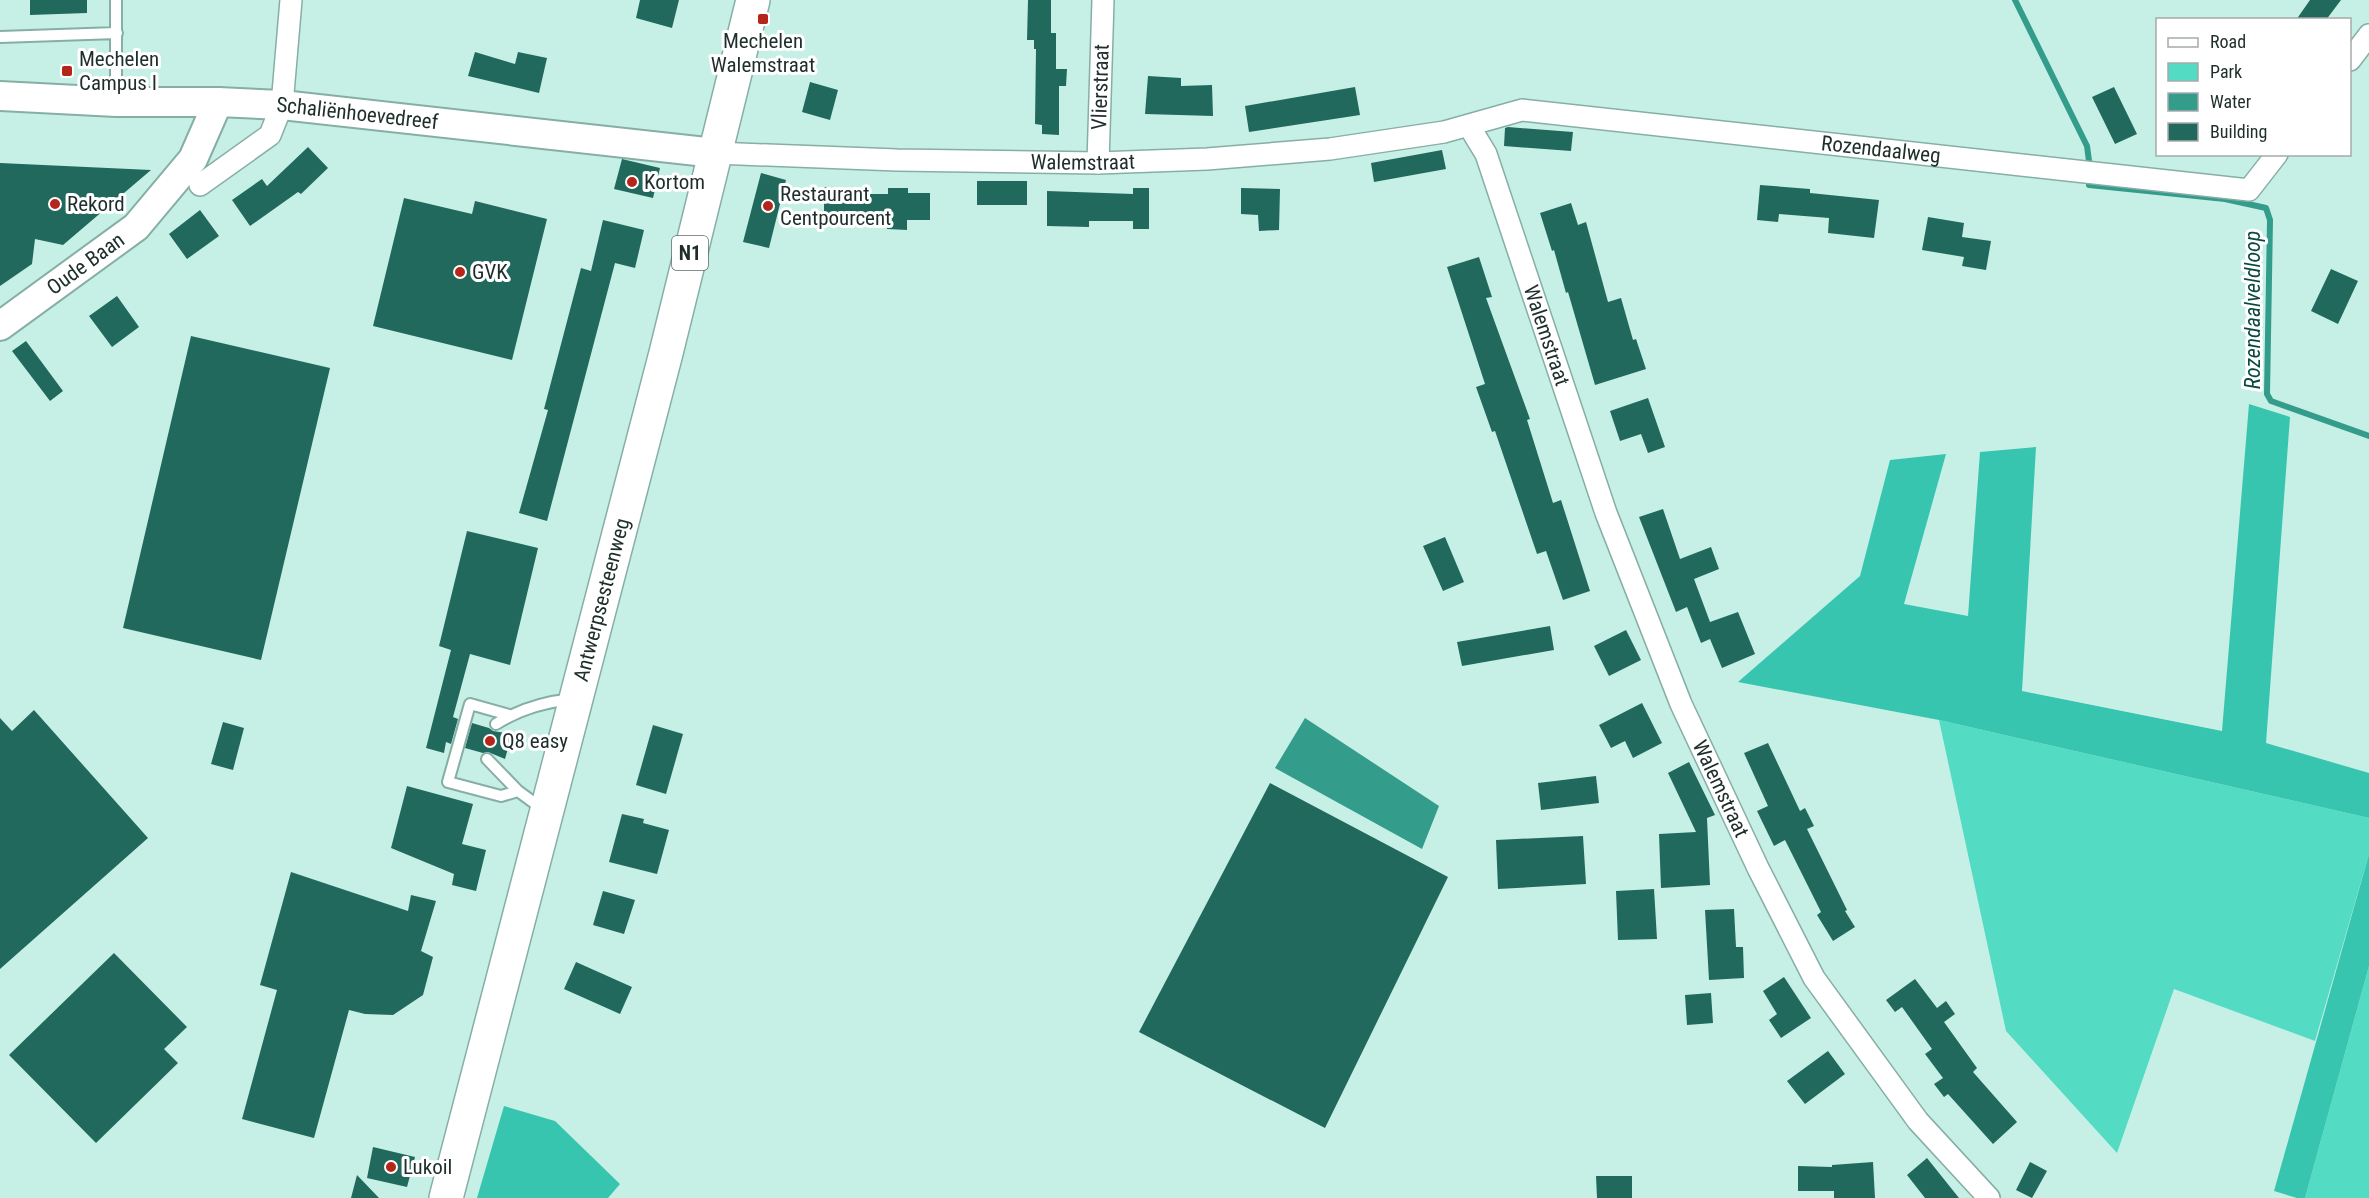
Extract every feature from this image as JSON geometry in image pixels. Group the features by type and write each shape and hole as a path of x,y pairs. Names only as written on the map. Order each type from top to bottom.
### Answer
{"main road":[{"name":"Antwerpsesteenweg","path":"446,1198 663,364 753,0"}],"street":[{"path":"200,185 270,135 282,105 291,0"},
{"name":"Vlierstraat","path":"1098,163 1105,3"},
{"path":"2351,58 2369,35"},
{"name":"Schaliënhoevedreef","path":"0,96 116,102 218,102 282,105 715,153"},
{"name":"Oude Baan","path":"0,326 136,226 193,159 218,102"},
{"name":"Rozendaalweg","path":"1469,126 1522,110 2249,190 2275,156"},
{"name":"Walemstraat","path":"715,153 1098,163 1207,159 1330,149 1444,132 1469,126 1486,154 1606,513 1664,662 1681,704 1758,868 1814,978 1918,1121 1989,1198"}],"lane":[{"path":"116,0 116,102"},
{"path":"0,37 117,33"},
{"path":"496,724 509,716 548,702 576,699"},
{"path":"509,716 470,704 448,782 501,796 518,791"},
{"path":"487,759 518,791 546,812"}],"green space":[{"path":"1939,720 2369,818 2369,854 2315,1041 2174,989 2117,1153 2006,1031"},
{"path":"2369,966 2369,1198 2305,1198"}],"shaded area":[{"path":"2249,404 2290,417 2266,743 2369,773 2369,818 1939,720 1738,682 1860,576 1890,460 1946,454 1904,604 1968,616 1980,452 2036,447 2022,691 2222,731"},
{"path":"2369,854 2369,966 2305,1198 2297,1198 2274,1191"},
{"path":"504,1106 555,1121 620,1184 608,1198 477,1198"}],"water":[{"path":"1305,718 1439,806 1422,849 1275,768"}],"building":[{"path":"30,0 87,0 87,13 30,15"},
{"path":"640,0 679,0 672,28 636,18"},
{"path":"1028,0 1051,0 1051,33 1056,33 1056,69 1067,69 1066,86 1059,86 1059,135 1042,134 1042,125 1035,124 1036,49 1034,49 1034,40 1027,40"},
{"path":"2310,0 2341,0 2328,18 2297,18"},
{"path":"475,52 515,64 518,52 547,58 539,93 468,76"},
{"path":"1148,76 1181,78 1181,86 1212,85 1213,116 1145,114"},
{"path":"810,82 838,90 830,120 802,112"},
{"path":"1355,87 1360,115 1249,132 1245,106"},
{"path":"2114,87 2137,134 2115,144 2092,97"},
{"path":"1505,128 1573,132 1571,151 1504,146"},
{"path":"308,147 328,168 301,194 298,192 250,226 232,200 262,179 267,186"},
{"path":"1442,150 1446,169 1374,182 1371,163"},
{"name":"Kortom","path":"622,159 660,168 653,198 614,189"},
{"name":"Rekord","path":"0,163 151,170 63,245 35,239 32,264 0,286"},
{"path":"761,173 786,180 769,248 743,242"},
{"path":"977,181 1027,181 1027,205 977,205"},
{"path":"1760,185 1810,189 1810,193 1879,200 1874,238 1828,233 1829,218 1779,214 1778,222 1757,220"},
{"path":"824,187 844,188 844,194 888,194 888,188 908,188 908,193 930,193 930,220 907,220 907,230 887,229 887,221 824,221"},
{"path":"1133,188 1149,188 1149,229 1133,229 1133,221 1089,221 1089,227 1047,226 1047,191 1133,194"},
{"path":"1241,188 1280,189 1279,230 1259,231 1258,215 1241,214"},
{"name":"GVK","path":"404,198 472,214 475,201 547,219 512,360 373,326"},
{"path":"1571,203 1578,225 1586,222 1608,302 1621,298 1633,340 1636,339 1646,369 1595,385 1568,292 1566,293 1554,250 1552,251 1540,213"},
{"path":"200,210 219,236 187,259 169,234"},
{"path":"1928,217 1964,223 1962,237 1991,241 1986,270 1962,266 1964,257 1922,250"},
{"path":"603,220 644,230 635,268 615,263 547,521 519,513 548,410 544,409 581,268 591,271"},
{"path":"1479,257 1492,297 1486,298 1530,419 1527,420 1553,503 1561,500 1590,591 1563,600 1546,551 1537,554 1495,431 1492,432 1476,387 1485,384 1447,267"},
{"path":"2331,269 2358,281 2338,324 2311,311"},
{"path":"117,296 139,327 112,347 89,316"},
{"path":"191,336 330,368 261,660 123,628"},
{"path":"26,341 63,391 50,401 12,351"},
{"path":"1648,398 1665,447 1648,453 1641,434 1620,441 1610,411"},
{"path":"1663,509 1680,559 1711,547 1719,569 1694,579 1710,622 1738,612 1755,654 1722,668 1710,639 1701,643 1687,607 1676,612 1639,517"},
{"path":"467,531 538,548 510,665 470,654 453,717 458,719 451,744 446,742 444,753 426,748 451,650 439,646"},
{"path":"1445,537 1464,582 1443,591 1423,546"},
{"path":"1550,626 1554,650 1462,666 1457,642"},
{"path":"1626,630 1641,660 1609,676 1594,646"},
{"path":"1642,703 1662,743 1633,758 1625,741 1611,748 1599,725"},
{"path":"34,710 148,838 0,969 0,718 12,731"},
{"path":"223,722 244,728 233,770 211,764"},
{"name":"Q8 easy","path":"472,723 493,731 512,734 505,759 488,752 483,753 465,748"},
{"path":"653,725 683,734 666,794 636,785"},
{"path":"1768,743 1800,811 1805,808 1814,826 1807,829 1847,910 1845,911 1855,927 1833,941 1817,915 1821,912 1785,840 1774,846 1757,811 1768,806 1744,753"},
{"path":"1689,762 1715,815 1707,818 1710,885 1661,888 1659,834 1696,832 1668,773"},
{"path":"1596,776 1599,803 1541,810 1538,783"},
{"path":"1270,783 1448,877 1325,1128 1139,1032"},
{"path":"407,786 473,804 462,844 486,850 476,891 452,885 454,874 391,848"},
{"path":"622,814 644,819 643,823 669,830 657,874 609,862"},
{"path":"1583,836 1586,884 1498,889 1496,840"},
{"path":"291,872 408,911 411,895 436,901 421,951 433,957 423,995 393,1015 365,1014 349,1010 314,1138 242,1119 277,990 260,985"},
{"path":"1654,889 1657,939 1618,940 1616,891"},
{"path":"603,891 635,900 624,934 593,925"},
{"path":"1734,909 1736,947 1743,947 1744,978 1709,980 1705,910"},
{"path":"114,953 187,1027 164,1049 178,1063 96,1143 9,1055"},
{"path":"576,962 632,987 620,1014 564,989"},
{"path":"1784,977 1811,1018 1781,1038 1769,1020 1777,1014 1763,991"},
{"path":"1915,979 1937,1008 1946,1001 1955,1014 1944,1022 1977,1068 1973,1072 2017,1122 1993,1144 1948,1094 1944,1097 1934,1084 1943,1078 1925,1054 1932,1049 1902,1007 1895,1012 1886,1000"},
{"path":"1711,993 1713,1023 1687,1025 1685,995"},
{"path":"1828,1051 1845,1074 1805,1104 1787,1081"},
{"name":"Lukoil","path":"373,1147 415,1157 407,1187 367,1178"},
{"path":"1927,1158 1959,1198 1925,1198 1907,1175"},
{"path":"1873,1162 1875,1198 1834,1198 1834,1191 1798,1191 1798,1166 1832,1167 1832,1165"},
{"path":"2030,1162 2047,1171 2032,1198 2016,1190"},
{"path":"357,1175 379,1198 351,1198"},
{"path":"1596,1176 1632,1176 1632,1198 1597,1198"}],"waterway":[{"name":"Rozendaalveldloop","path":"2015,0 2087,146 2089,185 2225,199 2266,208 2270,220 2267,394 2271,401 2369,436"}],"place":[{"name":"Mechelen Walemstraat","path":"763,19"},
{"name":"Mechelen Campus I","path":"67,71"},
{"name":"Kortom","path":"632,182"},
{"name":"Rekord","path":"55,204"},
{"name":"Restaurant Centpourcent","path":"768,206"},
{"name":"GVK","path":"460,272"},
{"name":"Q8 easy","path":"490,741"},
{"name":"Lukoil","path":"391,1167"}]}
